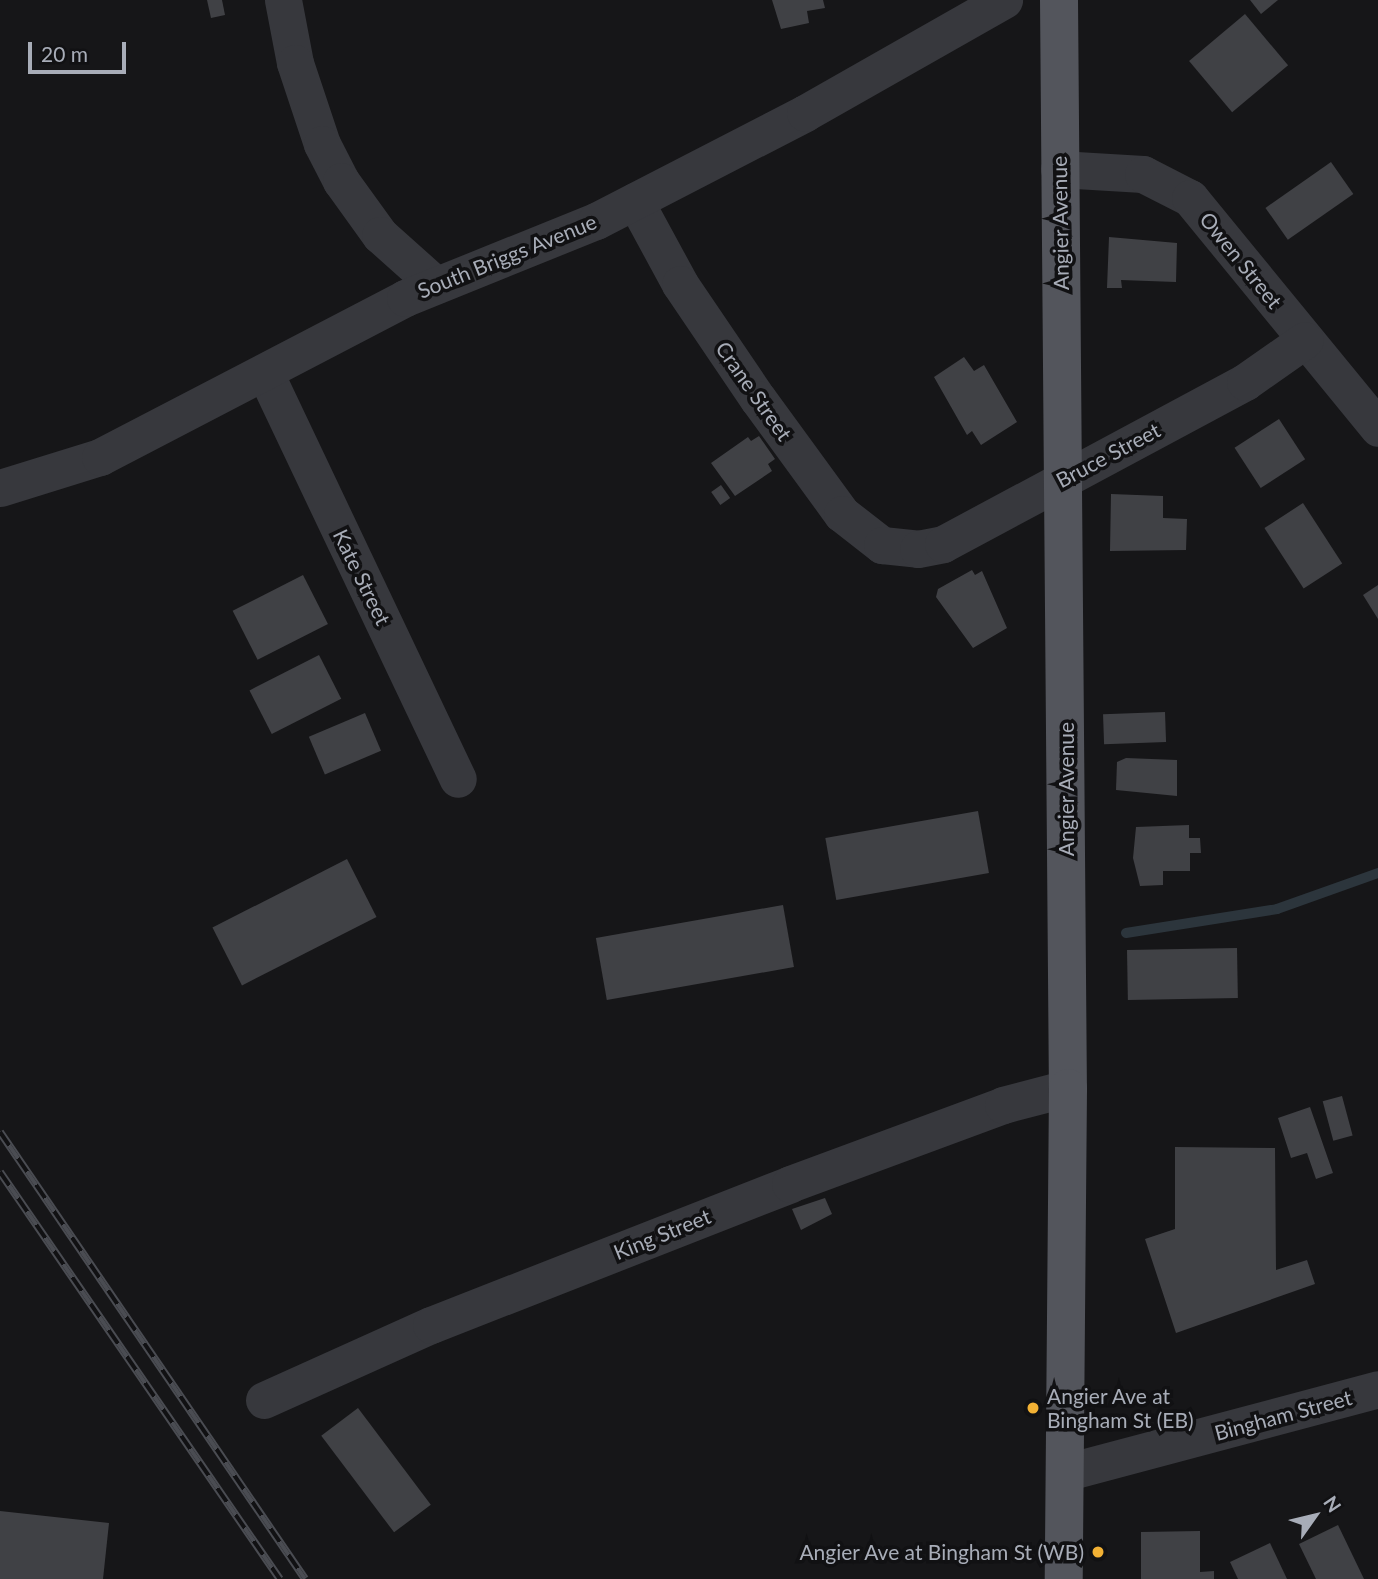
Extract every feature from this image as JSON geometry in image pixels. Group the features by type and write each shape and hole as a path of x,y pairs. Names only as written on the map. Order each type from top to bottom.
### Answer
{"main road":[{"name":"Angier Avenue","path":"1059,0 1068,1088 1067,1472 1064,1579"}],"street":[{"path":"283,0 295,63 322,144 341,181 380,235 436,285"},
{"name":"South Briggs Avenue","path":"0,488 100,457 266,375 436,285 635,201 1004,0"},
{"name":"Owen Street","path":"1059,169 1143,174 1190,198 1378,428"},
{"name":"Crane Street","path":"635,201 680,284 842,514 882,545 902,549"},
{"name":"Bruce Street","path":"902,549 943,544 1245,382 1305,340"},
{"name":"Kate Street","path":"266,375 458,779"},
{"name":"King Street","path":"264,1400 431,1325 777,1189 1003,1105 1068,1088"},
{"name":"Bingham Street","path":"1067,1472 1378,1389"}],"building":[{"path":"207,0 222,0 225,15 211,18"},
{"path":"772,0 823,0 825,8 807,11 809,23 781,29"},
{"path":"1250,0 1278,0 1261,14"},
{"path":"1245,14 1288,65 1232,112 1189,61"},
{"path":"1331,162 1353,194 1288,240 1265,208"},
{"path":"1109,237 1177,243 1176,282 1121,280 1122,288 1107,288"},
{"path":"964,357 974,371 984,365 1017,422 981,445 972,431 967,435 934,377"},
{"path":"1279,419 1305,459 1261,488 1235,448"},
{"path":"759,436 775,459 768,464 772,471 735,496 711,463 748,437 751,441"},
{"path":"721,485 730,498 720,505 711,492"},
{"path":"1111,494 1163,496 1163,518 1187,519 1186,550 1110,551"},
{"path":"1303,503 1342,563 1304,588 1264,528"},
{"path":"972,570 975,575 982,571 1007,628 973,648 936,597 938,589"},
{"path":"303,575 328,624 258,660 233,611"},
{"path":"1378,585 1378,619 1363,595"},
{"path":"319,655 341,699 272,734 250,690"},
{"path":"1165,712 1166,742 1104,744 1103,714"},
{"path":"365,713 381,751 325,775 309,737"},
{"path":"1126,758 1177,760 1177,796 1116,790 1117,762"},
{"path":"978,811 989,873 836,900 825,838"},
{"path":"1189,825 1189,838 1200,838 1201,853 1190,853 1190,871 1163,871 1163,885 1140,886 1133,858 1136,827"},
{"path":"347,859 377,917 242,985 212,928"},
{"path":"783,905 794,967 607,1000 596,938"},
{"path":"1237,948 1238,998 1128,1000 1127,950"},
{"path":"1342,1096 1353,1136 1333,1141 1323,1101"},
{"path":"1310,1107 1333,1173 1316,1179 1307,1153 1291,1158 1278,1118"},
{"path":"1175,1147 1275,1148 1276,1270 1307,1260 1315,1284 1176,1333 1145,1239 1175,1229"},
{"path":"825,1198 832,1214 801,1230 792,1209"},
{"path":"358,1408 431,1505 394,1532 321,1436"},
{"path":"0,1511 109,1523 103,1579 0,1579"},
{"path":"1338,1525 1364,1579 1316,1579 1299,1544"},
{"path":"1200,1531 1200,1572 1214,1571 1214,1579 1141,1579 1141,1532"},
{"path":"1270,1543 1287,1579 1238,1579 1230,1562"}],"waterway":[{"path":"1126,933 1277,909 1378,873"}],"railway":[{"path":"0,1132 305,1579"},
{"path":"0,1172 280,1579"}],"place":[{"name":"Angier Ave at Bingham St (EB)","path":"1033,1408"},
{"name":"Angier Ave at Bingham St (WB)","path":"1098,1552"}]}
